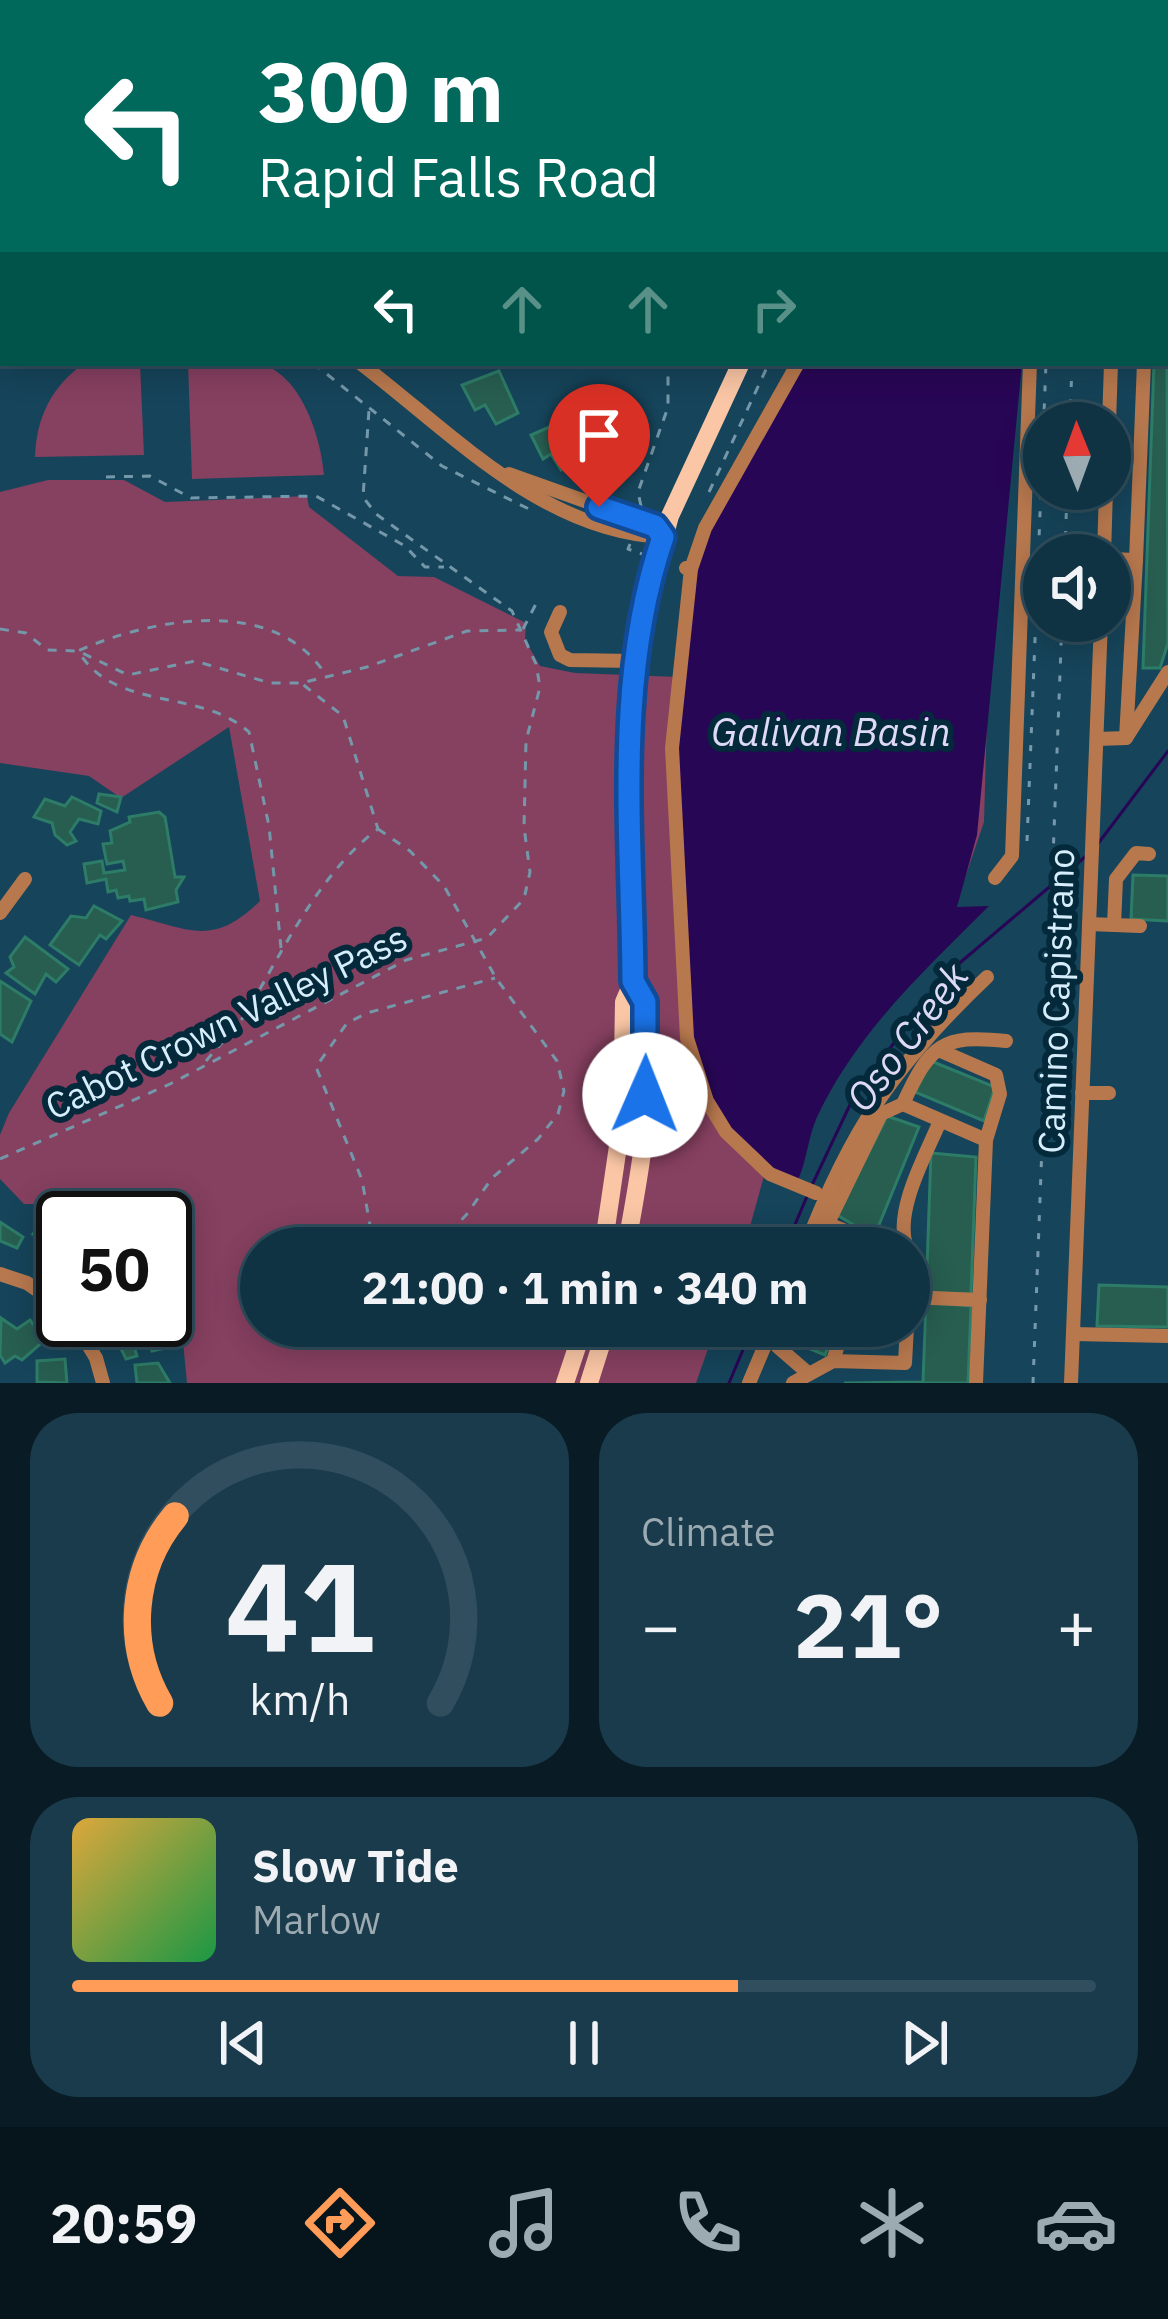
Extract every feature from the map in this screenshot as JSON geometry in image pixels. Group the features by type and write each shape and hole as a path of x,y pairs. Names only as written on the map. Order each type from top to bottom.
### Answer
{"main road":[{"path":"606,1227 622,1119 624,1001 633,981 634,661 663,537 740,366"},
{"path":"629,1227 643,1132 646,1058 645,1002 633,981"},
{"path":"565,1383 577,1347"},
{"path":"589,1383 600,1347"}],"street":[{"path":"364,366 503,472 523,494 633,536 663,537"},
{"path":"796,366 748,460 705,528 689,569 672,748 687,1038 716,1118 760,1165 819,1195"},
{"path":"994,878 1012,856 1030,366"},
{"path":"1109,402 1111,366"},
{"path":"1126,738 1144,366"},
{"path":"503,472 655,526 663,537"},
{"path":"1131,559 1136,560"},
{"path":"560,611 551,632 560,655 570,661 634,661"},
{"name":"Camino Capistrano","path":"1071,1383 1100,642"},
{"path":"1126,738 1168,671"},
{"path":"1096,739 1126,738"},
{"path":"1114,926 1116,878 1136,853 1149,854"},
{"path":"0,914 25,879"},
{"path":"1089,924 1140,926"},
{"path":"811,1227 819,1195 884,1087 922,1038 987,977"},
{"path":"824,1227 881,1114 903,1104 932,1053 959,1036 1006,1042"},
{"path":"941,1051 996,1075 1000,1094 986,1140 976,1383"},
{"path":"1082,1093 1109,1093"},
{"path":"903,1104 986,1140"},
{"path":"910,1227 916,1180 940,1121"},
{"path":"826,1222 837,1227"},
{"path":"0,1274 36,1289"},
{"path":"930,1299 980,1300"},
{"path":"1073,1334 1168,1336"},
{"path":"90,1347 104,1383"},
{"path":"749,1383 764,1347"},
{"path":"778,1347 808,1373"},
{"path":"825,1383 836,1347"},
{"path":"793,1383 829,1364 905,1363 906,1347"}],"path":[{"path":"317,366 442,466 539,514"},
{"path":"638,520 638,492 668,407 668,366"},
{"path":"704,504 768,366"},
{"path":"369,410 363,497 446,566 512,611 540,675 526,741 524,827 530,885 517,910 476,943"},
{"path":"106,477 150,476 191,498 316,496 405,546 425,567 446,566"},
{"path":"616,538 628,549"},
{"path":"522,630 539,598"},
{"path":"0,629 26,633 47,650 78,651 143,625 231,624 297,641 314,655 327,677"},
{"path":"78,651 128,675 195,661 253,682 301,682 467,631 522,630"},
{"path":"78,651 107,682 210,710 249,732 269,826 281,948"},
{"path":"301,682 343,716 378,830 410,851 443,886 496,978 557,1061 565,1091 558,1114 538,1139 492,1178 455,1227"},
{"path":"205,1062 248,1011 281,948 346,854 378,830"},
{"name":"Cabot Crown Valley Pass","path":"0,1159 170,1084 406,960 443,946 476,943"},
{"path":"370,1227 362,1180 317,1078 322,1052 347,1024 367,1013 496,978"}],"shaded area":[{"path":"81,366 140,366 144,455 35,457 48,404 63,381"},
{"path":"188,366 264,366 286,379 313,425 324,475 192,479"},
{"path":"997,366 984,822 956,904 781,1115 750,1227 240,1227 240,1347 709,1347 696,1383 187,1383 184,1347 192,1347 192,1191 36,1191 36,1204 24,1204 0,1179 0,1135 131,915 185,929 214,930 243,916 260,901 229,727 121,798 89,776 0,763 0,492 48,480 124,480 165,502 307,496 309,507 398,576 434,577 526,623 525,640 540,666 575,673 704,678"}],"water":[{"name":"Galivan Basin","path":"802,366 1022,366 977,835 957,907 989,906 894,1004 852,1057 817,1117 798,1180 778,1172 729,1128 707,1092 694,1050 687,991 676,723 698,566 711,530"}],"building":[{"path":"1154,366 1167,366 1168,643 1160,668 1143,668"},
{"path":"499,371 518,413 496,424 485,405 475,410 462,385"},
{"path":"561,422 583,456 561,470 551,454 543,459 531,435"},
{"path":"99,794 121,797 117,812 97,803"},
{"path":"72,797 101,811 98,824 79,819 70,832 76,841 67,845 55,835 52,823 34,817 45,799 65,806"},
{"path":"159,812 165,817 175,877 184,877 176,890 178,902 146,910 144,899 130,901 129,896 118,898 116,890 108,892 106,879 87,883 84,864 102,861 104,873 125,870 123,861 107,864 103,844 112,843 110,831 130,822 129,817"},
{"path":"1133,875 1168,876 1168,921 1131,919"},
{"path":"94,906 122,921 106,939 100,935 79,965 50,945 71,916 86,918"},
{"path":"25,937 68,969 56,982 46,974 35,994 6,973 14,967 10,957"},
{"path":"0,981 31,1001 12,1042 0,1034"},
{"path":"931,1061 995,1087 984,1121 915,1092"},
{"path":"887,1116 919,1127 878,1227 857,1227 837,1215"},
{"path":"931,1153 976,1157 971,1294 930,1295"},
{"path":"0,1222 23,1237 17,1248 0,1241"},
{"path":"1099,1285 1168,1287 1168,1327 1097,1326"},
{"path":"930,1302 971,1306 968,1383 844,1383 923,1382 924,1347 930,1347"},
{"path":"1,1318 17,1329 30,1320 36,1328 37,1347 22,1360 15,1356 5,1363 0,1355"},
{"path":"120,1347 134,1347 137,1356 126,1359"},
{"path":"805,1347 828,1347 825,1355"},
{"path":"65,1359 67,1383 37,1382 37,1361"},
{"path":"158,1363 170,1383 137,1383 135,1365"}],"waterway":[{"name":"Oso Creek","path":"1097,845 1168,751"},
{"name":"Oso Creek","path":"812,1185 856,1092 949,972 1086,856"},
{"name":"Oso Creek","path":"794,1227 808,1194"},
{"name":"Oso Creek","path":"729,1383 744,1347"}],"railway":[{"path":"1027,841 1046,366"},
{"path":"1071,402 1072,366"},
{"path":"1066,510 1066,534"},
{"path":"1033,1383 1061,642"}],"route":[{"path":"599,507 655,526 663,537 635,644 631,734 633,981 645,1002 645,1095"}]}
